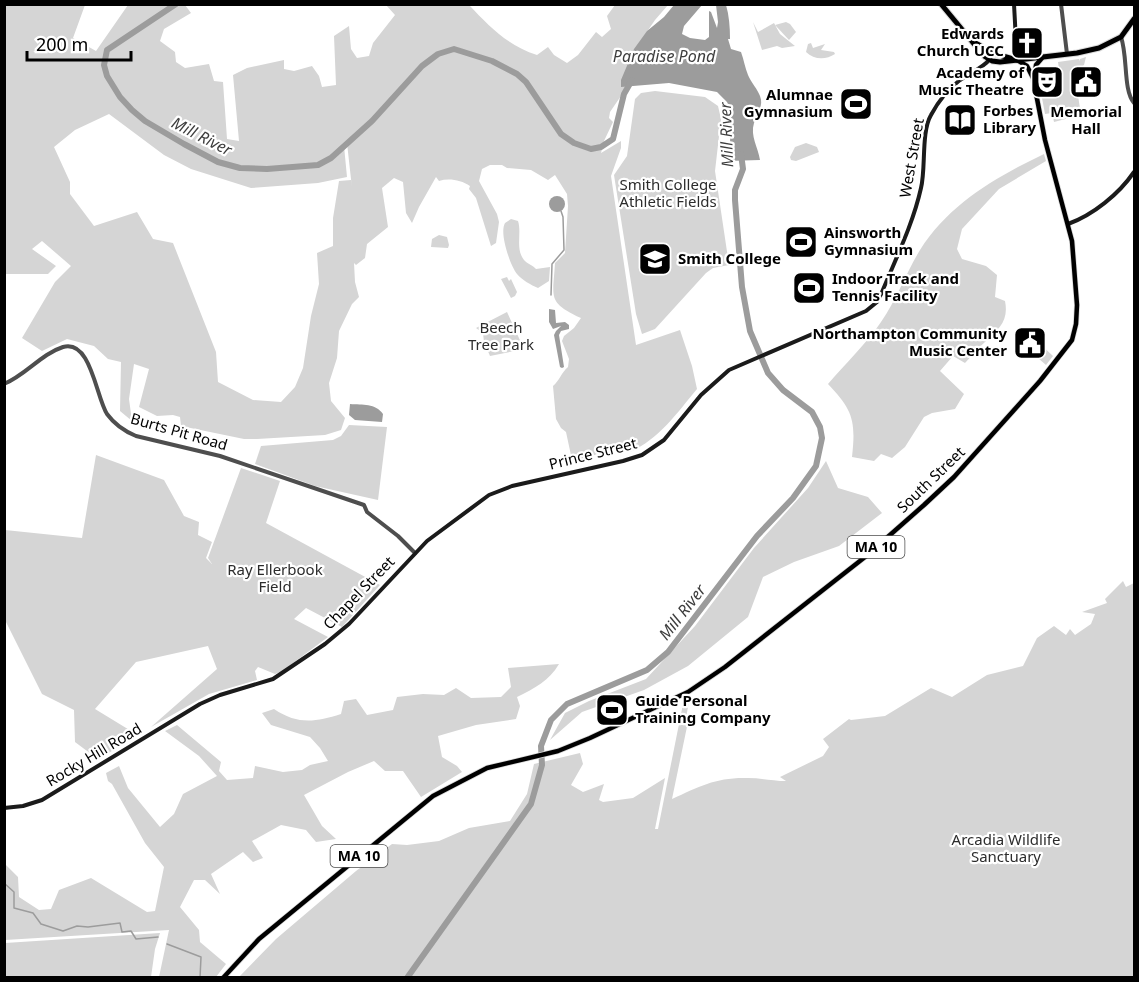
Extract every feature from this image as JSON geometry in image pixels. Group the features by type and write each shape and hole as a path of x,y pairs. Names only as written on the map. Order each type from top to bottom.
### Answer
{"highway":[{"path":"941,4 976,47 1004,63 1100,48 1121,37 1134,20"}],"main road":[{"path":"1014,4 1017,60"},
{"name":"West Street","path":"679,422 717,378 734,367 863,314 877,302 918,199 923,178 928,120 949,91 991,56"},
{"name":"MA 10","path":"1034,82 1035,68 1042,58"},
{"name":"MA 10","path":"1017,60 1028,67 1034,82"},
{"name":"South Street","path":"223,978 259,939 420,805 470,776 513,760 552,752 601,734 699,685 873,550 952,479 1044,377 1072,340 1076,324 1073,250 1049,158 1034,82"},
{"path":"1068,224 1087,215 1119,190 1134,172"},
{"name":"Prince Street","path":"502,489 636,457 660,444 679,422"},
{"name":"Chapel Street","path":"191,709 220,695 273,679 293,667 343,630 415,553 451,522 489,495 502,489"},
{"name":"Rocky Hill Road","path":"4,808 23,806 42,800 191,709"}],"street":[{"path":"1061,4 1067,54"},
{"path":"1121,37 1126,52 1129,95 1134,104"},
{"name":"Burts Pit Road","path":"4,384 55,351 66,346 72,347 81,352 86,359 103,407 113,421 124,430 136,436 234,461 364,505 367,512 398,536 415,553"}],"green space":[{"path":"4,5 85,5 73,38 96,51 128,5 185,5 191,13 164,29 160,41 175,52 176,62 185,68 209,64 214,81 223,82 227,139 239,141 233,75 247,68 284,60 284,69 294,71 312,66 319,76 322,87 336,85 334,36 349,26 351,49 357,58 369,56 373,43 395,15 386,5 469,5 508,41 537,55 548,47 554,55 567,63 578,55 596,32 602,37 611,29 607,16 615,5 668,5 631,55 640,68 610,112 609,118 613,122 601,153 621,141 621,148 611,176 636,345 680,330 697,389 659,433 630,452 624,445 577,461 572,460 566,432 556,419 553,386 568,367 569,359 562,341 581,318 562,308 554,298 555,263 565,253 568,206 567,194 555,175 548,180 531,170 507,168 502,165 490,165 482,169 479,181 499,222 496,243 491,246 476,198 469,189 470,186 459,181 439,181 436,177 412,223 406,213 403,182 394,178 382,188 388,227 367,244 365,258 356,265 354,263 359,297 352,304 339,331 337,358 329,383 331,401 345,418 341,430 325,435 244,439 181,426 180,417 157,416 139,407 149,369 134,364 129,399 132,421 120,411 121,362 108,359 94,346 67,339 42,351 22,338 55,282 71,266 42,241 32,249 56,266 48,274 5,274","holes":["109,114 164,155 191,169 251,188 318,183 347,177 344,146 347,143 352,188 351,180 339,181 333,218 333,246 317,253 319,284 311,316 303,368 295,387 281,402 253,400 218,382 216,352 173,243 153,239 137,212 94,226 70,194 70,182 54,147 75,130"]},
{"path":"753,22 758,32 774,23 780,34 795,46 782,48 777,46 762,50"},
{"path":"786,22 796,32 789,40 775,25"},
{"path":"811,43 813,48 825,44 821,50 835,54 824,58 813,57 806,52 808,44"},
{"path":"1086,57 1084,65 1075,76 1081,115 1054,122 1052,113 1045,114 1042,98 1057,95 1054,70 1059,69 1058,62 1079,59 1080,61"},
{"name":"Smith College Athletic Fields","path":"655,91 705,97 718,106 721,119 715,171 729,265 713,268 706,273 655,329 642,334 636,314 614,175 627,156 635,99 641,93"},
{"path":"806,143 817,147 819,152 796,161 791,160 790,157 795,147"},
{"path":"1044,154 1046,161 999,189 962,229 957,249 962,259 986,266 997,275 995,297 1005,301 1006,314 999,329 965,363 953,356 940,371 964,394 955,409 932,413 924,417 905,447 892,458 881,454 874,461 852,457 851,417 843,401 828,384 881,322 920,250 945,219 959,205 991,182"},
{"path":"511,219 518,221 519,246 524,260 536,269 550,267 549,281 538,288 514,270 503,234 505,223"},
{"path":"439,235 447,237 448,248 431,247 432,239"},
{"path":"507,277 509,281 511,279 517,292 511,298 501,279"},
{"name":"Beech Tree Park","path":"507,312 524,349 490,356 483,333 476,328"},
{"path":"1039,343 1053,356 1046,365 1031,352"},
{"path":"349,425 387,427 378,500 315,486 255,464 261,446 333,440 341,436"},
{"name":"Ray Ellerbook Field","path":"96,455 164,480 184,516 199,522 198,535 212,542 206,558 212,564 208,558 241,468 280,481 266,523 380,585 342,627 306,608 294,619 328,637 281,672 275,674 258,667 255,671 257,680 209,694 151,727 217,669 208,646 136,662 95,709 136,734 99,760 75,742 74,710 42,694 5,620 5,530 82,538"},
{"path":"826,461 838,488 868,497 882,513 839,546 794,562 763,577 748,617 688,666 644,690 582,712 550,740 565,713 646,679 695,626 754,548 808,488"},
{"name":"Arcadia Wildlife Sanctuary","path":"1123,581 1126,587 1134,583 1134,977 239,977 276,939 356,871 392,844 407,845 439,841 469,828 510,821 527,794 534,764 580,753 583,764 571,785 583,792 604,784 599,800 603,802 633,798 665,778 655,829 658,829 684,699 690,696 686,718 689,717 672,799 700,786 727,779 753,778 786,781 780,777 823,756 829,747 823,739 849,719 885,716 931,688 952,697 987,675 1023,666 1037,638 1054,626 1066,635 1070,629 1075,635 1091,624 1095,614 1082,612 1107,603 1105,599"},
{"path":"559,664 546,680 517,697 520,706 516,719 476,725 438,736 442,757 462,772 421,797 403,771 385,771 374,761 304,795 322,826 336,839 316,842 306,830 281,825 252,841 263,858 253,862 243,852 211,874 220,894 205,880 194,880 180,907 199,930 200,942 226,964 216,977 159,977 169,930 5,940 5,864 18,877 19,897 39,910 51,909 59,890 91,878 147,912 155,911 164,867 145,843 112,784 108,781 106,773 119,766 128,788 160,827 174,814 183,794 217,776 199,756 165,731 177,725 221,762 219,771 227,780 253,778 255,766 283,772 302,770 310,765 328,761 310,737 271,725 262,713 274,709 299,720 323,719 341,714 344,701 356,699 367,715 393,710 397,697 423,694 444,695 456,688 471,698 501,697 511,687 508,668"},
{"path":"160,933 151,977 5,977 5,943"}],"water":[{"name":"Paradise Pond","path":"674,5 702,5 684,26 682,34 690,38 705,40 709,37 709,11 717,28 716,5 726,5 730,30 730,39 728,39 731,49 741,52 748,75 761,100 753,128 760,160 727,161 731,111 727,102 717,92 669,83 621,87 621,80 634,49 647,31"},
{"path":"557,196 563,198 565,204 563,210 557,212 551,210 549,204 551,198"},
{"path":"549,309 555,310 556,323 565,322 569,325 569,329 561,331 559,335 564,367 562,368 554,335 561,326 553,329 549,322"},
{"path":"350,404 368,405 380,410 383,414 382,422 355,420 349,415"}],"waterway":[{"name":"Mill River","path":"176,4 107,50 104,65 107,76 120,97 145,121 218,162 240,168 267,169 318,165 331,158 372,121 422,66 438,54 454,49 492,61 517,74 526,82 561,134 574,143 591,149 601,147 613,139 624,94 632,80"},
{"name":"Mill River","path":"407,978 531,804 542,765 541,746 551,720 567,704 647,670 668,652 757,536 793,498 816,466 822,438 820,427 812,412 783,390 768,373 750,331 742,287 735,200 735,190 743,169 741,154"},
{"path":"551,295 552,264 564,250 561,211"},
{"path":"4,883 14,892 14,908 33,913 41,924 63,931 77,926 120,923 122,932 131,931 136,939 158,937"},
{"path":"167,944 201,957 200,978"}],"place":[{"name":"Edwards Church UCC","path":"1027,43"},
{"name":"Academy of Music Theatre","path":"1047,82"},
{"name":"Memorial Hall","path":"1086,82"},
{"name":"Alumnae Gymnasium","path":"856,104"},
{"name":"Forbes Library","path":"960,120"},
{"name":"Ainsworth Gymnasium","path":"801,242"},
{"name":"Smith College","path":"655,259"},
{"name":"Indoor Track and Tennis Facility","path":"809,288"},
{"name":"Northampton Community Music Center","path":"1030,343"},
{"name":"Guide Personal Training Company","path":"612,710"}]}
